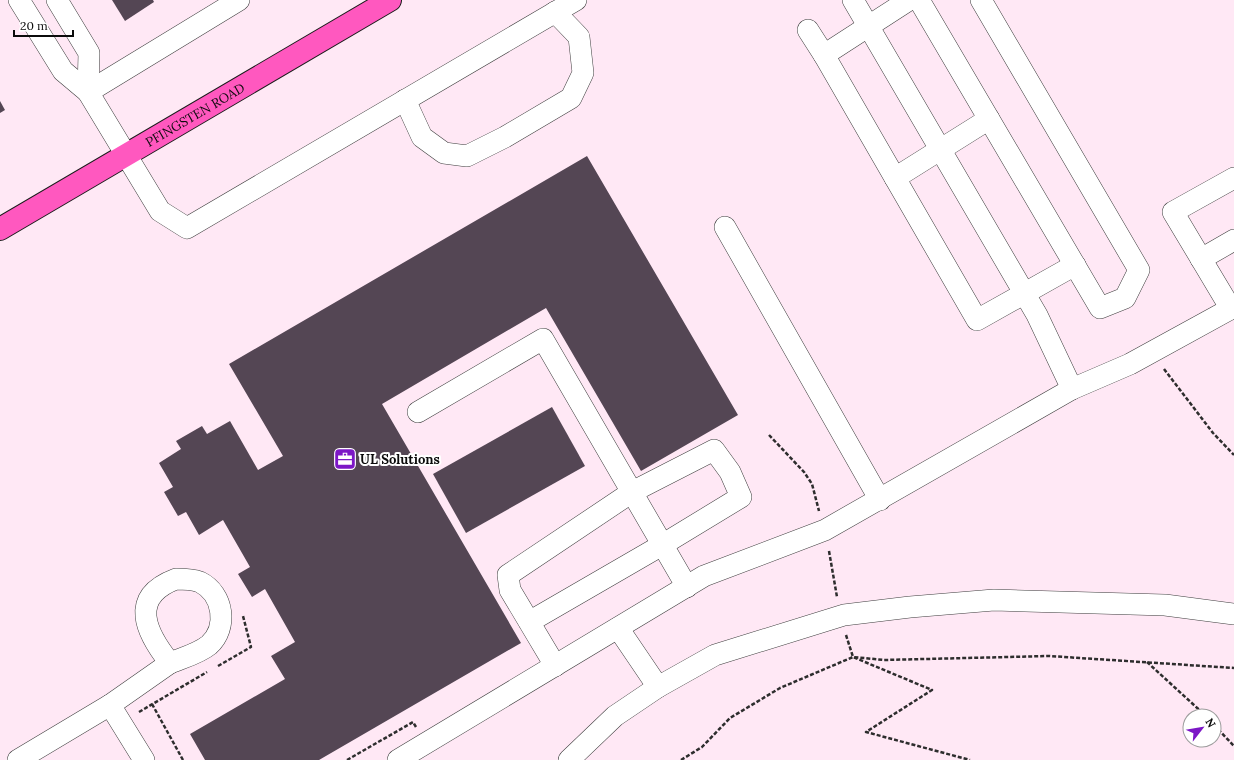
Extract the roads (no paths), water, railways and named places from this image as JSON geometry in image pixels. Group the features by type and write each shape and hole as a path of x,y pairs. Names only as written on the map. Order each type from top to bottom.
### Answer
{"main road":[{"name":"PFINGSTEN ROAD","path":"0,228 390,0"}],"street":[{"path":"20,0 63,71 88,92 125,155 160,210 187,228 576,0"},
{"path":"57,0 89,53 88,92"},
{"path":"88,92 239,0"},
{"path":"853,0 1037,315 1072,389"},
{"path":"824,55 909,0"},
{"path":"919,0 1100,308 1125,298 1140,270 981,0"},
{"path":"405,100 422,137 444,153 467,156 506,137 570,98 583,73 579,37 555,12"},
{"path":"808,30 824,55 977,320 1075,265"},
{"path":"895,178 989,119"},
{"path":"398,760 704,576 825,530 880,500 1072,389 1130,364 1232,308 1173,212 1234,178"},
{"path":"725,227 880,500"},
{"path":"1201,259 1234,240"},
{"path":"418,412 543,338 687,587"},
{"path":"529,622 662,545 741,497 730,472 714,450 632,492 508,575 510,590 555,666"},
{"path":"569,760 614,716 658,687 715,655 844,614 994,600 1165,605 1234,614"},
{"path":"618,628 658,687"},
{"path":"18,760 110,705 170,663"},
{"path":"110,705 144,760"}],"place":[{"name":"UL Solutions","path":"345,459"}]}
